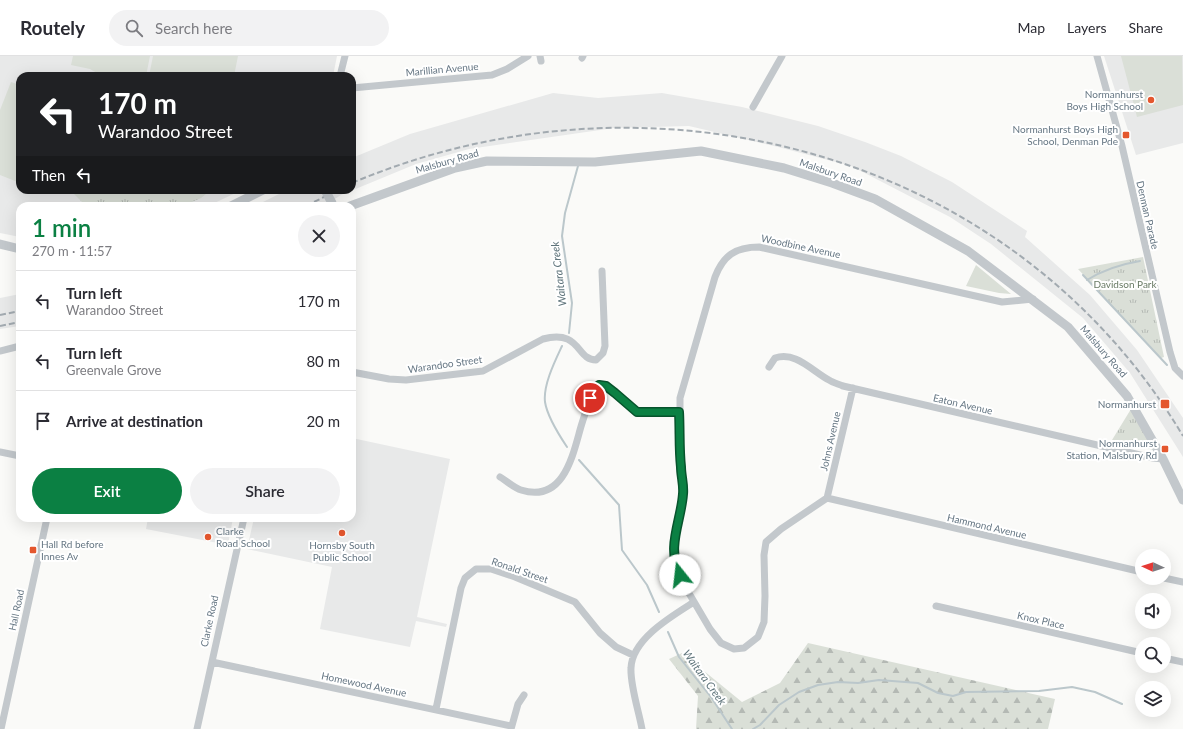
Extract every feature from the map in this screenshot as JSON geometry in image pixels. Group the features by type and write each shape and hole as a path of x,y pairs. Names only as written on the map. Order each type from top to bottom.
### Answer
{"street":[{"path":"341,72 345,56"},
{"name":"Marillian Avenue","path":"356,88 492,75 507,69 528,56"},
{"path":"753,107 782,56"},
{"name":"Denman Parade","path":"1097,56 1122,146 1170,352 1175,368 1183,376"},
{"name":"Malsbury Road","path":"356,204 455,168 487,161 595,162 701,152 784,168 875,199 968,250 1068,327 1118,384 1133,406 1163,459 1183,499"},
{"path":"239,202 255,194"},
{"path":"0,244 16,248"},
{"name":"Woodbine Avenue","path":"827,498 781,528 766,542 764,554 764,622 758,637 744,648 734,649 722,643 710,629 694,602 676,567 673,552 676,527 683,494 680,465 680,398 720,264 726,257 746,247 759,247 1002,302 1033,299"},
{"name":"Warandoo Street","path":"356,373 389,379 406,380 483,371 543,339 554,336 567,339 578,346 585,356 591,360 596,360 603,353 605,346 602,271"},
{"path":"0,350 16,347"},
{"name":"Eaton Avenue","path":"769,367 775,358 786,357 802,362 829,380 853,388 1163,459"},
{"path":"500,476 520,490 534,492 547,490 557,483 569,466 592,391 599,385 606,386 637,412 679,412"},
{"name":"Johns Avenue","path":"827,498 853,388"},
{"path":"0,452 16,455"},
{"name":"Hammond Avenue","path":"827,498 1135,570"},
{"name":"Hall Road","path":"1,729 45,522"},
{"name":"Clarke Road","path":"197,729 243,522"},
{"name":"Ronald Street","path":"436,709 461,588 465,578 476,569 491,569 532,583 575,602 600,633 616,647 633,655"},
{"path":"1171,579 1183,582"},
{"path":"642,729 631,673 633,655 638,645 672,616 694,602"},
{"name":"Knox Place","path":"936,606 1135,651"},
{"path":"1171,659 1183,662"},
{"name":"Homewood Avenue","path":"212,662 436,709 511,727"},
{"path":"511,727 518,704 524,695"}],"shaded area":[{"path":"0,56 337,56 334,72 16,72 16,194 234,194 216,202 16,202 16,236 0,233"},
{"name":"Normanhurst Boys High School","path":"1104,56 1183,56 1183,143 1136,155"},
{"path":"553,93 598,98 662,93 742,107 818,126 901,156 952,182 1027,231 1025,237 1090,295 1137,350 1183,418 1183,457 1130,373 1083,318 991,244 950,217 851,166 689,126 614,128 469,149 416,164 356,189 356,156 410,134"},
{"path":"279,194 343,194 330,202 263,202"},
{"path":"16,295 16,327 0,329 0,298"},
{"name":"Hornsby South Public School","path":"356,439 450,459 417,617 447,624 446,627 416,621 410,647 320,629 332,567 247,549 253,522 356,522"},
{"name":"Clarke Road School","path":"147,522 232,522 228,545 146,529"}],"green space":[{"path":"73,56 150,56 147,72 95,72 90,69 71,65"},
{"path":"153,56 238,56 235,72 150,72"},
{"path":"1121,56 1182,56 1183,105 1137,117"},
{"path":"11,82 16,84 16,181 0,175 0,110"},
{"path":"74,194 206,194 192,202 82,202"},
{"name":"Davidson Park","path":"1143,257 1164,357 1161,358 1078,269"},
{"path":"976,265 1011,294 966,286"},
{"path":"1131,409 1154,450 1112,440"},
{"path":"808,643 1055,699 1048,729 696,729 698,696 669,659 682,653 742,702 780,683"}],"waterway":[{"name":"Waitara Creek","path":"569,333 572,303 562,236 565,213 578,166"},
{"path":"1087,280 1113,268 1140,261"},
{"path":"1083,275 1167,365"},
{"name":"Waitara Creek","path":"562,346 548,381 545,402 551,419 567,447"},
{"name":"Waitara Creek","path":"579,460 619,505 622,550 647,585 659,612"},
{"name":"Waitara Creek","path":"668,632 679,657 711,697 732,729"},
{"path":"753,729 760,725 779,705 799,692 818,685 838,682 858,683 879,680 918,683 938,693 953,696 966,692 1039,691 1072,687 1095,692 1122,704"}],"railway":[{"path":"356,182 467,146 584,129 702,132 816,155 924,197 1024,258 1111,338 1183,436"},
{"path":"314,202 330,194"},
{"path":"0,315 16,312"},
{"path":"0,326 16,323"}],"place":[{"name":"Normanhurst Boys High School","path":"1151,100"},
{"name":"Normanhurst Boys High School, Denman Pde","path":"1126,135"},
{"name":"Normanhurst","path":"1165,404"},
{"name":"Normanhurst Station, Malsbury Rd","path":"1165,449"},
{"name":"Hornsby South Public School","path":"342,533"},
{"name":"Clarke Road School","path":"208,537"},
{"name":"Hall Rd before Innes Av","path":"33,550"}],"route":[{"path":"590,398 592,391 599,385 606,386 637,412 679,412 680,465 683,494 676,527 673,552 676,567 680,575"}]}
